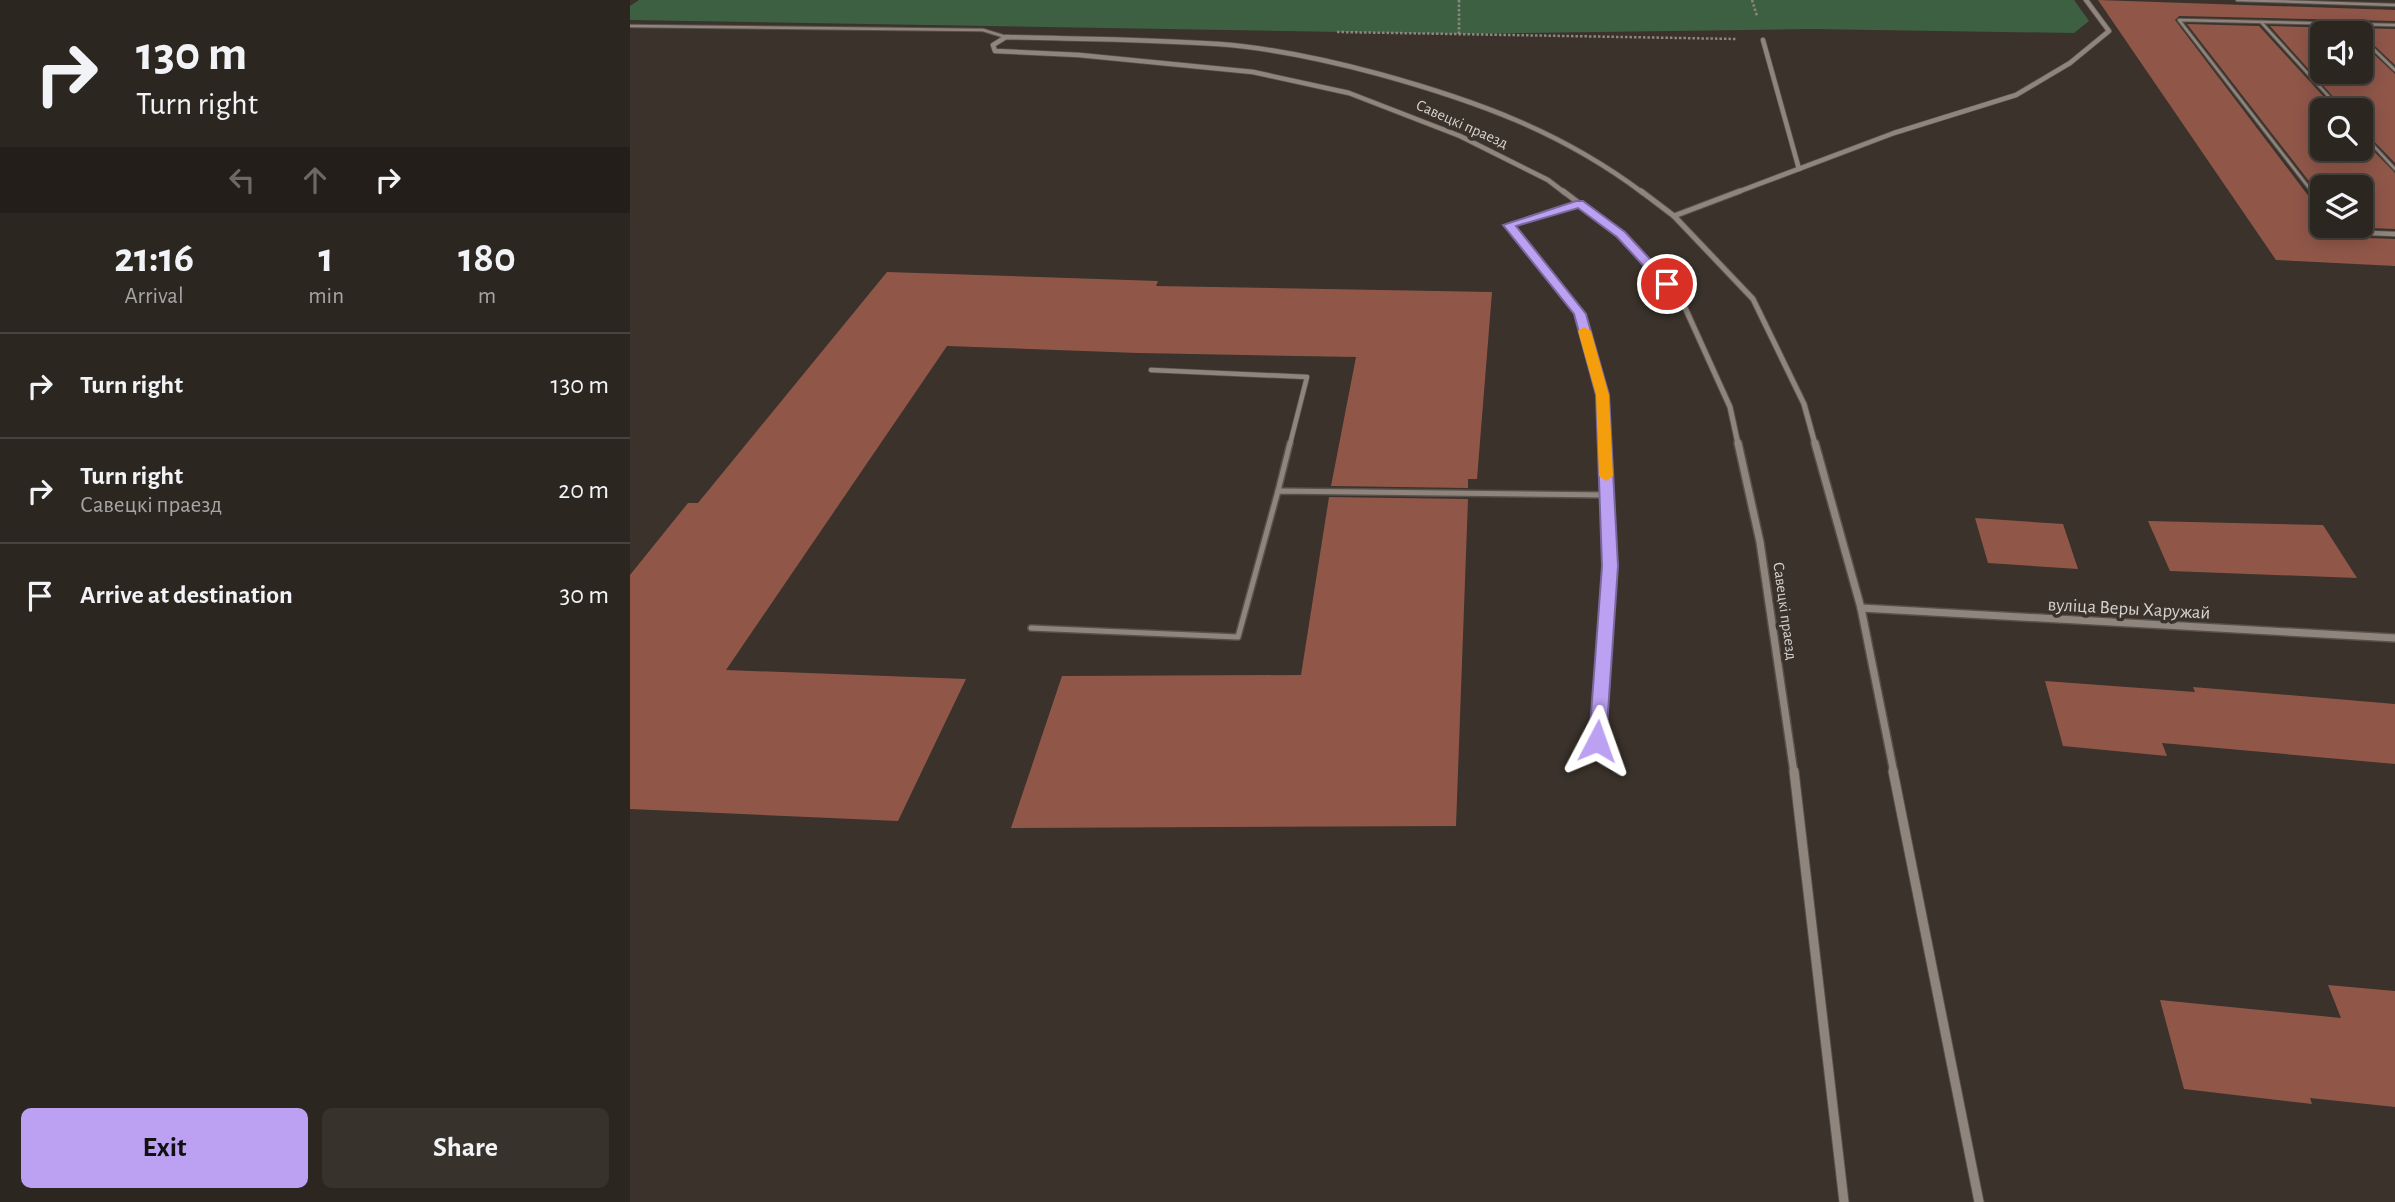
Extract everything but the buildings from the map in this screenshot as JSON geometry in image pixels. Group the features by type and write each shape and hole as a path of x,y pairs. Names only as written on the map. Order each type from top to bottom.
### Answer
{"street":[{"path":"1674,216 1894,133 2016,94 2044,80 2109,31 2086,0"},
{"name":"Савецкі праезд","path":"1844,1202 1803,830 1760,542 1730,407 1682,301 1621,235 1548,180 1460,135 1349,93 1253,72 1104,57 995,51 993,45 1006,37 1219,44 1318,58 1421,86 1525,122 1606,165 1674,216 1753,299 1804,404 1861,608 1979,1202"},
{"path":"1763,40 1799,170"},
{"name":"вуліца Веры Харужай","path":"1861,608 2395,638"}],"lane":[{"path":"2237,0 2395,5"},
{"path":"2310,23 2179,20 2310,189"},
{"path":"2262,22 2331,98"},
{"path":"2373,25 2395,26"},
{"path":"630,26 984,30 1006,37"},
{"path":"2373,49 2395,70"},
{"path":"2373,145 2395,169"},
{"path":"1579,204 1509,225 1580,314 1602,395 1610,566 1597,741"},
{"path":"2373,233 2395,234"},
{"path":"1031,628 1238,637 1307,377 1151,370"},
{"path":"1278,491 1607,495"}],"path":[{"path":"1459,0 1459,34"},
{"path":"1334,32 1763,40"}],"green space":[{"path":"639,0 2074,0 2089,21 2074,33 1811,29 1459,34 630,20 630,6"}],"slow traffic":[{"path":"1584,331 1602,395 1606,476"}],"route":[{"path":"1597,741 1610,566 1602,395 1580,314 1509,225 1579,204 1621,235 1667,284"}]}
